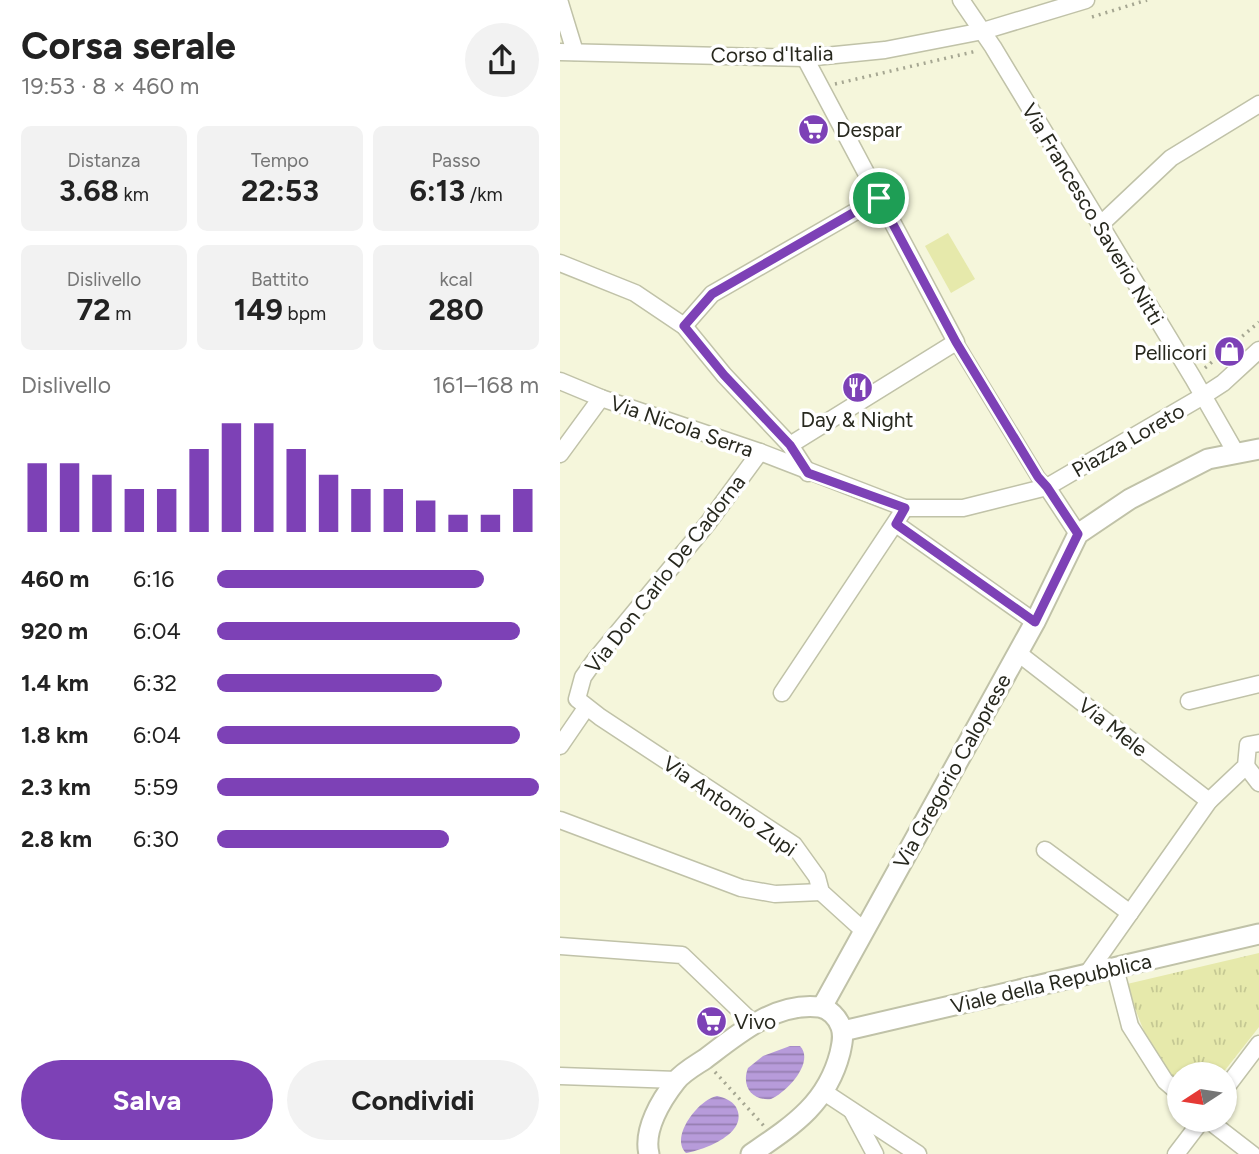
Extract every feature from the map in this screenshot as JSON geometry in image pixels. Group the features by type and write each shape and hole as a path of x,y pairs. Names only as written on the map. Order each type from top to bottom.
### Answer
{"street":[{"name":"Via Francesco Saverio Nitti","path":"961,0 993,47 1203,396"},
{"name":"Corso d'Italia","path":"567,52 805,58 885,50 983,32 1086,0"},
{"path":"560,3 567,52"},
{"path":"790,445 956,342 805,58"},
{"path":"1100,225 1171,158 1259,104"},
{"path":"684,326 712,294 879,198"},
{"path":"560,263 635,293 684,326 724,375 790,445 808,473"},
{"name":"Piazza Loreto","path":"956,342 1038,477 1078,534"},
{"path":"1203,396 1223,383 1259,350"},
{"name":"Via Nicola Serra","path":"560,381 601,398 760,452 808,473 905,508 963,508 1047,487"},
{"name":"Piazza Loreto","path":"1047,487 1203,396 1236,453"},
{"path":"560,454 601,398"},
{"path":"1078,534 1147,489 1208,459 1259,449"},
{"name":"Via Don Carlo De Cadorna","path":"560,746 581,703 583,677 708,523 760,452"},
{"path":"782,693 905,508"},
{"path":"896,524 1035,622"},
{"name":"Via Gregorio Caloprese","path":"822,1007 1035,622 1078,534"},
{"name":"Via Mele","path":"1018,653 1209,802"},
{"path":"1189,701 1259,684"},
{"name":"Via Antonio Zupi","path":"581,703 794,845 817,877 821,892 864,931"},
{"path":"1087,975 1209,802 1246,766 1248,745 1259,743"},
{"path":"1246,766 1259,783"},
{"path":"560,820 741,888 775,894 821,892"},
{"path":"1045,850 1130,913"},
{"name":"Viale della Repubblica","path":"843,1031 1259,934"},
{"path":"560,946 682,955 754,1023"},
{"path":"1115,968 1130,1026 1167,1083"},
{"path":"646,1153 653,1119 677,1080 754,1023 794,1007 822,1007 837,1017 843,1031 837,1065 824,1092 802,1118 751,1154"},
{"path":"1237,1073 1259,1044"},
{"path":"560,1076 677,1080"},
{"path":"824,1092 918,1154"},
{"path":"850,1109 875,1154"},
{"path":"1176,1154 1193,1132"},
{"path":"1224,1132 1252,1154"}],"path":[{"path":"820,88 993,47"},
{"path":"1193,378 1259,322"},
{"path":"728,1086 752,1112"}],"green space":[{"path":"948,233 975,279 951,293 925,246"},
{"path":"1259,953 1259,1027 1231,1062 1167,1062 1167,1071 1141,1024 1127,984"}],"shaded area":[{"path":"790,1046 800,1046 804,1053 802,1068 791,1083 777,1095 771,1099 758,1098 747,1086 748,1068 763,1056"},
{"path":"717,1096 736,1107 739,1116 737,1125 723,1139 686,1153 681,1138 688,1120 702,1104"}],"place":[{"name":"Despar","path":"813,129"},
{"name":"Pellicori","path":"1230,352"},
{"name":"Day & Night","path":"857,387"},
{"name":"Vivo","path":"711,1021"}],"route":[{"path":"879,198 956,342 1038,477 1078,534 1035,622 896,524 905,508 808,473 790,445 724,375 684,326 712,294 879,198"}]}
